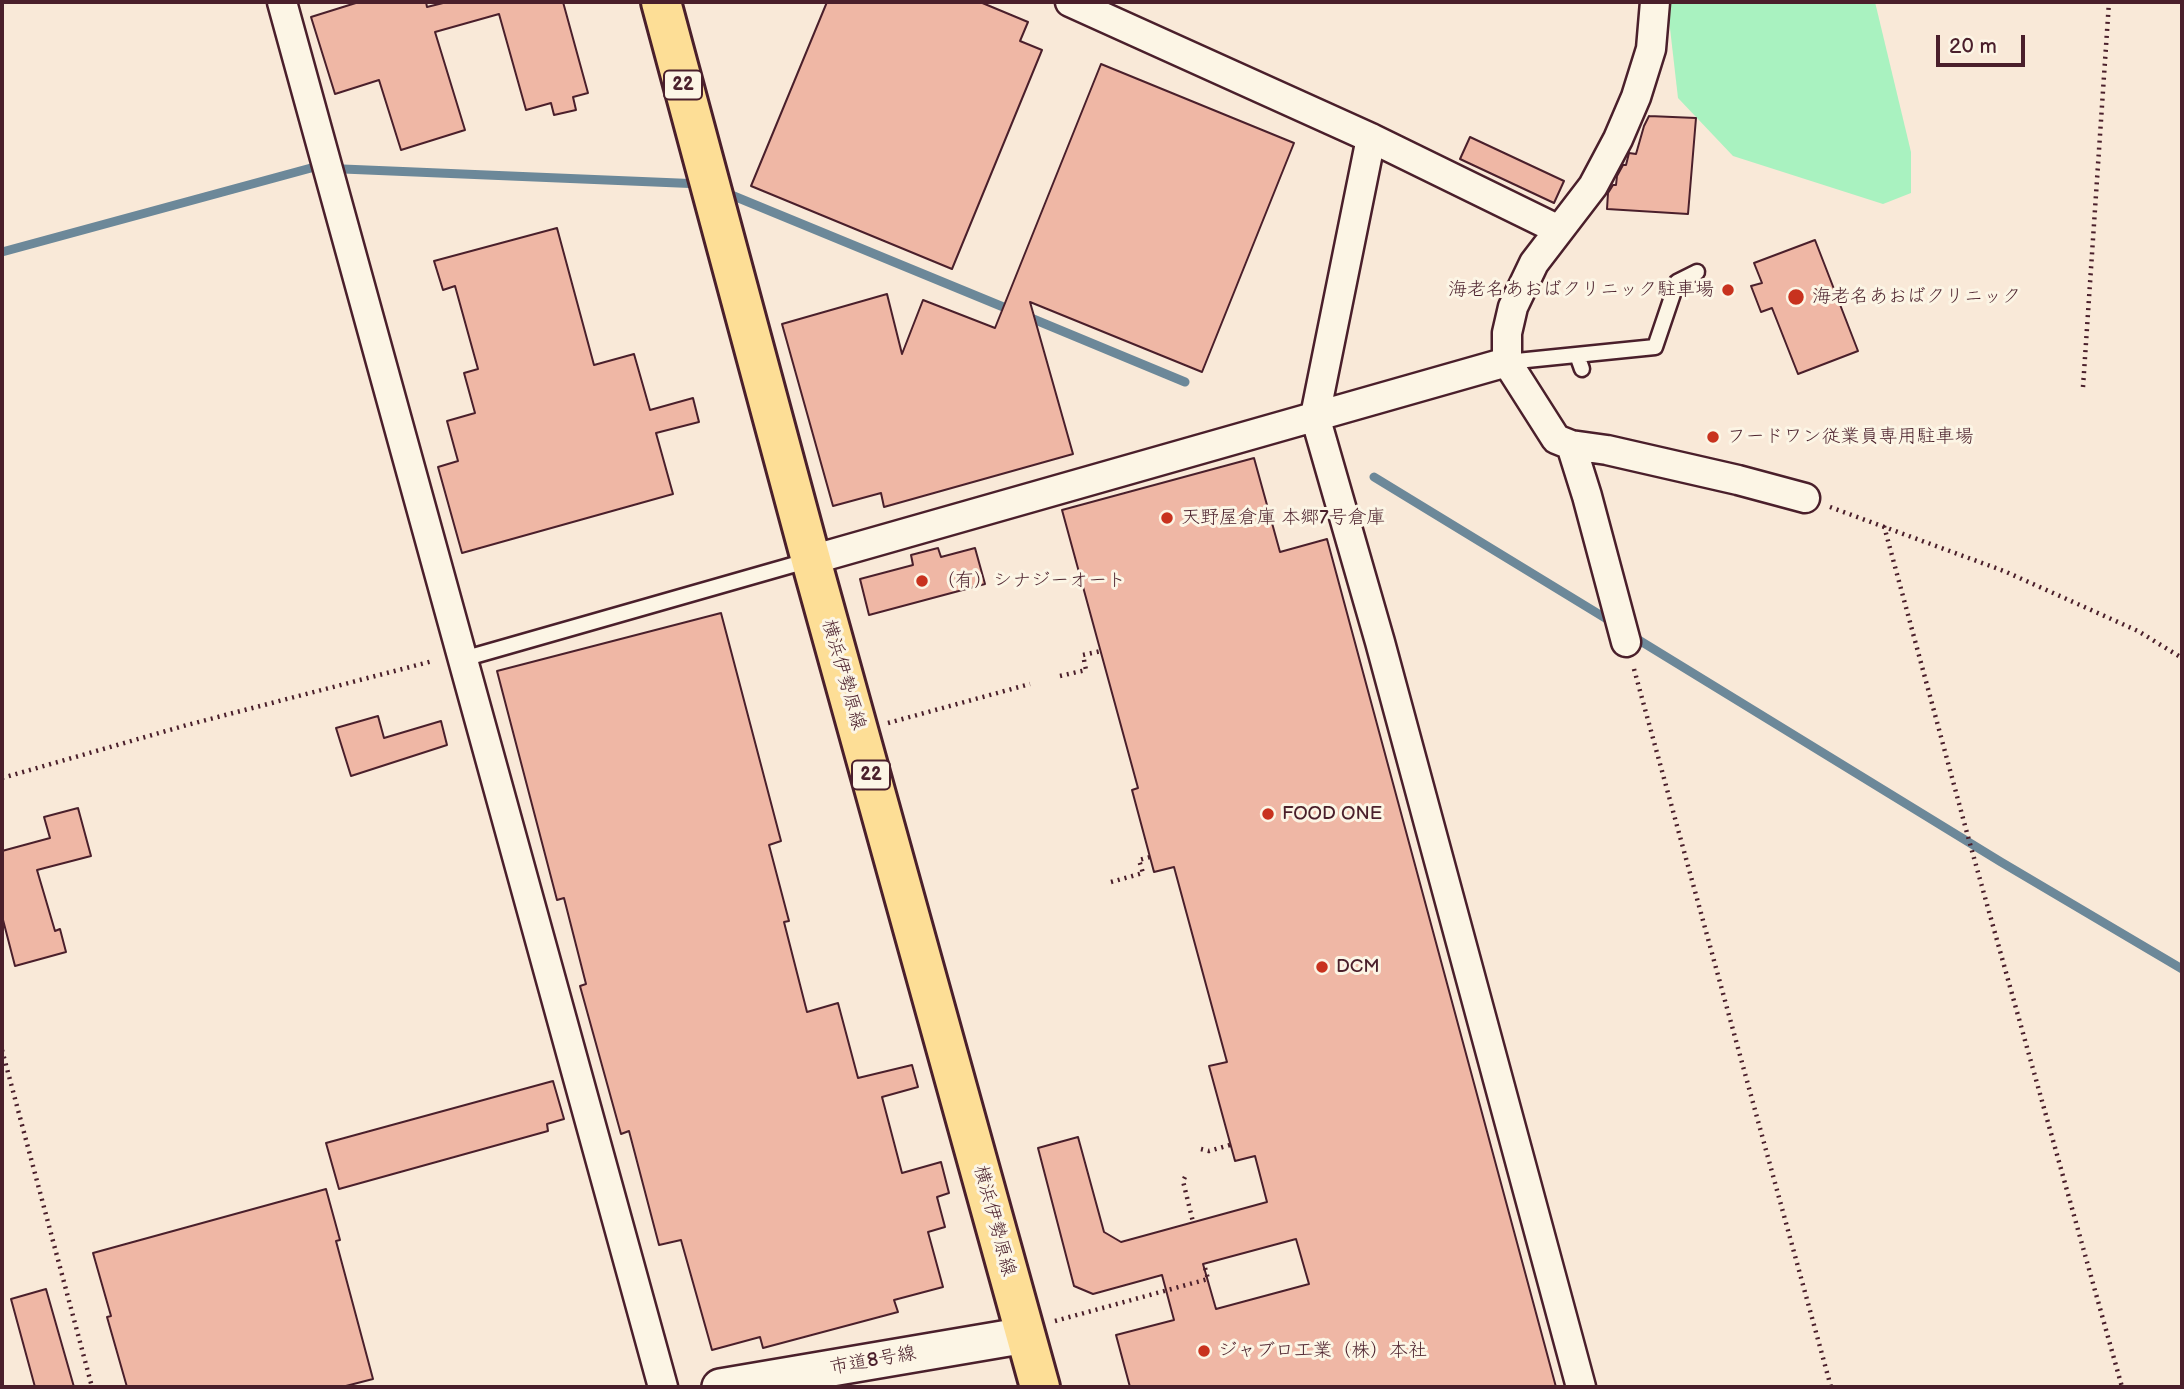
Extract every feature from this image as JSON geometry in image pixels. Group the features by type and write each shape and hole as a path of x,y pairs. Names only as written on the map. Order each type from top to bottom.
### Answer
{"main road":[{"name":"横浜伊勢原線","path":"660,2 811,560 1036,1329 1040,1387"}],"street":[{"path":"282,2 663,1387"},
{"path":"1070,2 1114,13 1559,230"},
{"path":"1655,2 1651,49 1632,108 1593,186 1534,263 1513,307 1507,333 1507,362 1556,439 1571,445 1607,450 1805,498"},
{"path":"1371,138 1315,416 1380,642 1581,1387"},
{"path":"811,560 1507,362"},
{"path":"1571,445 1626,642"},
{"name":"市道8号線","path":"720,1387 1036,1329"}],"lane":[{"path":"1507,362 1579,362 1655,347 1677,282 1697,272"},
{"path":"463,659 811,560"}],"path":[{"path":"2083,387 2109,2"},
{"path":"1805,498 2004,571 2138,631 2182,658"},
{"path":"1884,526 2122,1387"},
{"path":"1626,642 1831,1387"},
{"path":"1060,676 1086,670 1083,655 1101,650"},
{"path":"2,778 420,663 463,659"},
{"path":"881,725 1030,684"},
{"path":"1111,882 1143,873 1139,860 1150,857"},
{"path":"2,1050 92,1387"},
{"path":"1201,1149 1209,1151 1230,1145"},
{"path":"1185,1177 1183,1181 1193,1222"},
{"path":"1036,1329 1208,1279 1204,1264"}],"green space":[{"path":"1667,2 1875,2 1911,152 1911,193 1883,204 1733,156 1678,98"}],"building":[{"path":"359,2 426,2 427,7 447,2 563,2 588,93 573,97 576,110 554,115 551,103 526,110 499,14 435,32 465,130 401,150 379,80 335,94 311,17"},
{"path":"827,2 980,2 1028,22 1020,41 1042,50 952,269 751,186"},
{"path":"1101,64 1294,143 1202,372 1030,302 1073,454 884,507 881,493 833,506 782,324 887,294 902,354 923,300 995,328"},
{"path":"1649,116 1696,118 1688,214 1607,209 1608,193 1613,185 1616,185 1617,176 1623,165 1626,165 1629,153 1636,154"},
{"path":"1470,137 1564,181 1554,203 1460,159"},
{"path":"557,228 594,365 634,354 650,410 693,398 699,422 656,433 673,494 462,553 438,467 458,461 447,421 475,413 464,373 478,369 455,286 443,290 434,261"},
{"name":"海老名あおばクリニック","path":"1815,240 1858,351 1798,374 1772,308 1761,312 1751,286 1762,283 1754,263"},
{"name":"DCM","path":"1254,458 1280,552 1327,539 1556,1387 1130,1387 1116,1335 1174,1320 1162,1275 1093,1294 1074,1286 1038,1148 1078,1137 1104,1232 1121,1242 1267,1202 1255,1156 1235,1161 1209,1066 1227,1062 1174,867 1154,872 1132,790 1138,788 1062,510","holes":["1296,1239 1309,1284 1216,1309 1203,1264"]},
{"name":"（有）シナジーオート","path":"938,548 941,557 975,548 985,584 869,615 860,579 913,565 911,555"},
{"path":"721,613 781,841 769,845 789,921 784,922 807,1012 838,1003 858,1078 912,1065 918,1087 882,1097 902,1173 941,1162 949,1193 937,1197 945,1227 928,1232 943,1287 894,1300 898,1312 763,1348 760,1337 712,1350 681,1240 659,1245 629,1131 621,1134 580,986 586,984 564,898 557,900 497,671"},
{"path":"378,716 384,738 441,721 447,745 351,776 336,728"},
{"path":"78,808 91,856 37,870 55,931 60,929 66,952 15,966 2,916 2,851 50,838 44,817"},
{"path":"553,1081 564,1119 547,1124 548,1131 339,1189 326,1143"},
{"path":"326,1189 340,1240 336,1241 373,1379 342,1387 127,1387 107,1317 111,1316 93,1253"},
{"path":"46,1289 74,1387 35,1387 11,1299"}],"waterway":[{"path":"2,252 311,168"},
{"path":"343,169 702,184"},
{"path":"724,192 1013,311"},
{"path":"1026,316 1185,382"},
{"path":"1374,477 1615,624"},
{"path":"1629,634 2001,862 2182,969"}],"place":[{"name":"海老名あおばクリニック駐車場","path":"1728,290"},
{"name":"海老名あおばクリニック","path":"1796,297"},
{"name":"フードワン従業員専用駐車場","path":"1713,437"},
{"name":"天野屋倉庫 本郷7号倉庫","path":"1167,518"},
{"name":"（有）シナジーオート","path":"922,581"},
{"name":"FOOD ONE","path":"1268,814"},
{"name":"DCM","path":"1322,967"},
{"name":"ジャブロ工業（株）本社","path":"1204,1351"}]}
